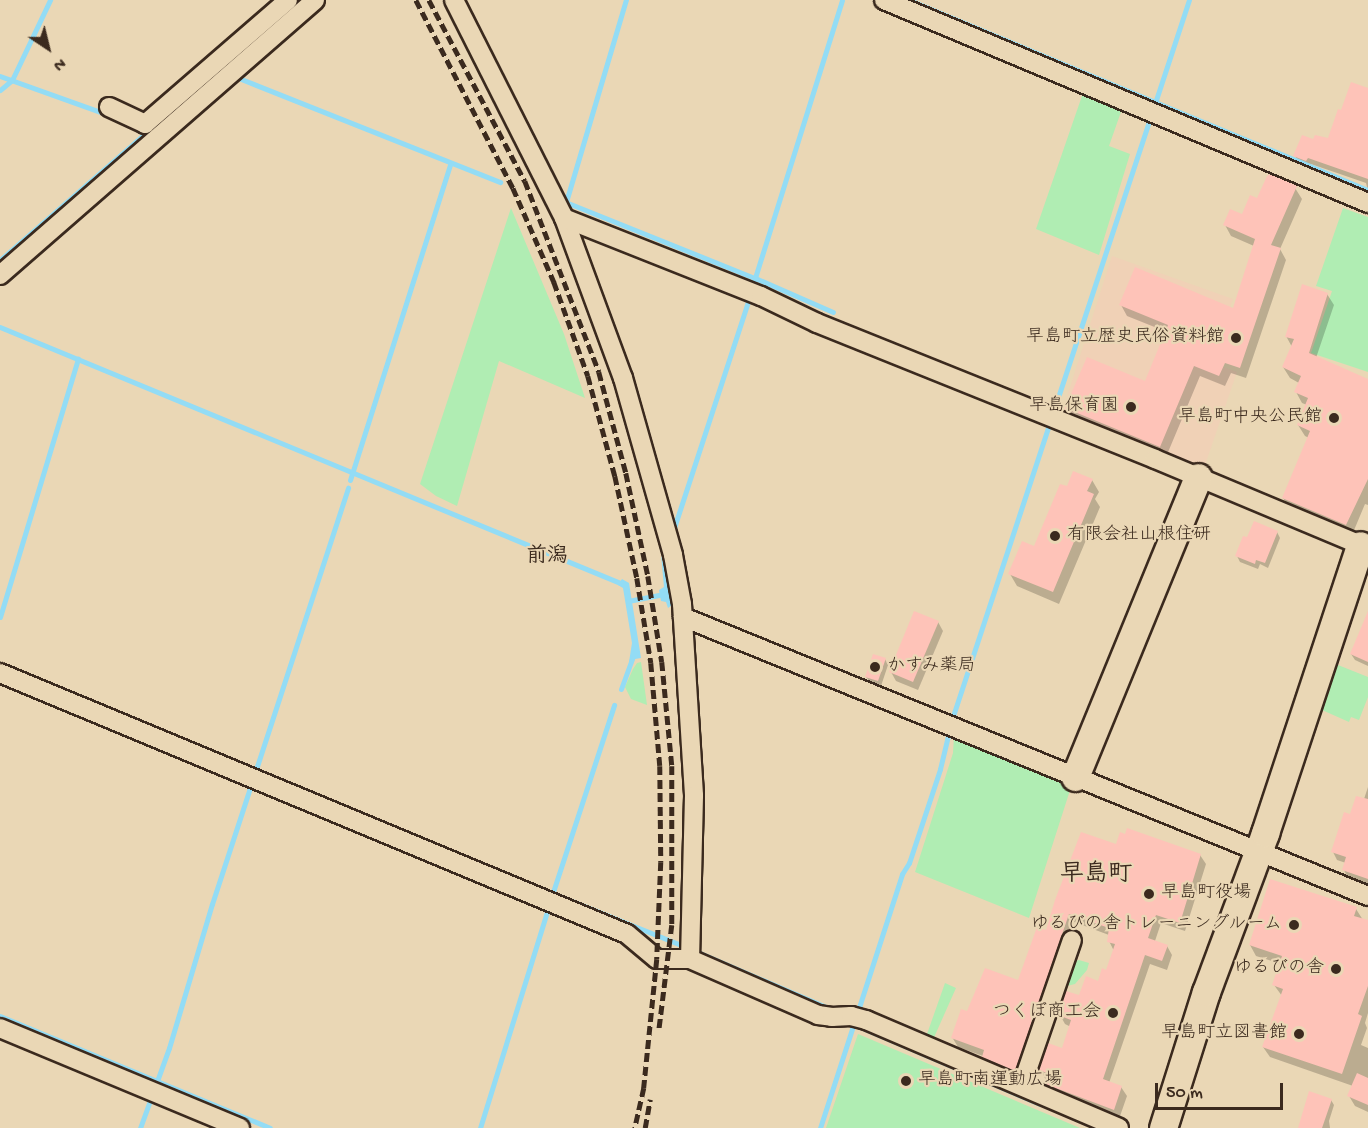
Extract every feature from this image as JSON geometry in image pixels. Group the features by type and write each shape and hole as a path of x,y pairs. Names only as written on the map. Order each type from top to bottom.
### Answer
{"street":[{"path":"276,22 288,0"},
{"path":"0,275 198,89 276,22 315,0"},
{"path":"454,0 564,218 623,378 673,555 683,611 694,796 692,951"},
{"path":"884,0 1368,202"},
{"path":"109,107 145,124 156,126"},
{"path":"564,218 761,296 817,323 1198,477 1364,547 1258,852 1206,992 1163,1128"},
{"path":"1075,777 1198,477"},
{"path":"683,611 949,727 1368,896"},
{"path":"0,673 627,934 657,959 692,951 818,1015 847,1017 1022,1085 1119,1128"},
{"path":"1022,1085 1072,940"},
{"path":"0,1028 240,1128"}],"shaded area":[{"path":"1112,256 1233,299 1209,362 1237,372 1204,468 1063,409"}],"green space":[{"path":"1083,93 1122,109 1109,146 1130,154 1099,255 1036,229"},
{"path":"511,208 564,334 585,398 499,361 457,506 436,496 420,484"},
{"path":"1343,208 1368,217 1368,372 1311,353 1332,291 1316,286"},
{"path":"641,662 647,705 631,699 625,687 633,669 637,663"},
{"path":"1333,663 1368,677 1368,697 1359,720 1351,717 1349,722 1322,710 1320,704"},
{"path":"954,736 1072,784 1029,918 915,872 953,753"},
{"path":"1079,960 1089,963 1087,970 1075,984 1067,986 1057,1009 1072,962"},
{"path":"945,983 956,988 932,1042 923,1038 927,1034"},
{"name":"早島町南運動広場","path":"858,1034 1080,1128 826,1128"}],"water":[{"path":"661,555 673,600 672,605 668,608 666,602 661,601 659,590 664,587"},
{"path":"622,579 629,583 641,658 635,659 633,664 629,662 632,643 623,588 618,585"}],"building":[{"path":"1351,82 1368,88 1368,179 1308,158 1306,161 1293,156 1302,135 1313,139 1315,135 1328,138"},
{"path":"1270,174 1297,186 1271,245 1281,248 1240,368 1225,363 1219,376 1194,366 1160,447 1065,408 1087,357 1145,381 1168,325 1119,305 1135,267 1233,308 1255,239 1223,225 1230,209 1242,214 1250,195 1257,198"},
{"path":"1302,284 1328,293 1309,353 1368,379 1368,479 1346,525 1282,498 1310,431 1297,425 1308,398 1294,392 1301,376 1282,367 1294,339 1285,337"},
{"path":"1073,471 1093,479 1087,491 1094,494 1053,592 1008,574 1022,541 1034,546 1060,484 1067,486"},
{"path":"1254,521 1278,531 1265,563 1256,560 1255,564 1235,556 1243,536 1247,537"},
{"path":"914,611 939,621 913,682 889,672"},
{"path":"1368,611 1368,662 1350,654"},
{"path":"873,654 886,658 878,681 865,677"},
{"path":"1356,796 1368,799 1368,879 1342,870 1346,857 1331,852 1344,812 1350,814"},
{"path":"1127,828 1201,854 1180,923 1156,915 1148,938 1168,945 1162,961 1145,955 1103,1079 1122,1086 1114,1110 1045,1084 1047,1073 1039,1070 1048,1043 1062,1048 1071,1020 1058,1015 1066,991 1079,995 1086,976 1098,981 1102,968 1106,970 1115,944 1107,942 1109,928 1069,914 1015,1071 982,1057 984,1050 951,1038 961,1009 967,1011 985,968 1018,980 1037,927 1046,930 1081,832 1116,844 1120,832 1125,834"},
{"path":"1270,879 1357,907 1354,916 1368,920 1368,986 1358,1014 1362,1016 1342,1074 1262,1047 1283,989 1272,985 1282,956 1249,945"},
{"path":"1357,1073 1368,1078 1368,1105 1347,1096"},
{"path":"1309,1091 1332,1099 1322,1128 1298,1128"}],"waterway":[{"path":"0,90 12,80 50,0"},
{"path":"291,7 299,0"},
{"path":"566,202 626,0"},
{"path":"754,281 842,0"},
{"path":"909,0 1368,190"},
{"path":"820,1128 902,874 909,863 940,769 952,719 1189,0"},
{"path":"0,76 106,114"},
{"path":"241,79 500,182"},
{"path":"0,260 150,129"},
{"path":"350,480 450,164"},
{"path":"563,201 833,312"},
{"path":"673,531 748,302"},
{"path":"0,327 625,585"},
{"path":"0,617 78,359"},
{"path":"140,1128 169,1048 212,904 348,488"},
{"path":"628,601 665,594"},
{"path":"621,689 632,658"},
{"path":"49,684 88,700"},
{"path":"552,895 614,705"},
{"path":"520,880 686,947"},
{"path":"480,1128 548,909"},
{"path":"695,951 830,1009"},
{"path":"0,1016 270,1128"},
{"path":"858,1026 1040,1104"}],"railway":[{"path":"416,0 513,188 554,282 588,376 615,476 637,578 651,663 660,766 661,862 657,959 644,1088 635,1128"},
{"path":"429,0 525,181 599,372 626,473 648,576 662,662 672,766 672,925 659,1031"},
{"path":"645,1128 650,1099"}],"place":[{"name":"早島町立歴史民俗資料館","path":"1236,338"},
{"name":"早島保育園","path":"1131,407"},
{"name":"早島町中央公民館","path":"1334,418"},
{"name":"有限会社山根住研","path":"1055,536"},
{"name":"かすみ薬局","path":"875,667"},
{"name":"早島町役場","path":"1149,894"},
{"name":"ゆるびの舎トレーニングルーム","path":"1294,925"},
{"name":"ゆるびの舎","path":"1336,969"},
{"name":"つくぼ商工会","path":"1113,1013"},
{"name":"早島町立図書館","path":"1299,1034"},
{"name":"早島町南運動広場","path":"906,1081"}],"district":[{"name":"前潟","path":"547,558"},
{"name":"早島町","path":"1096,876"}]}
